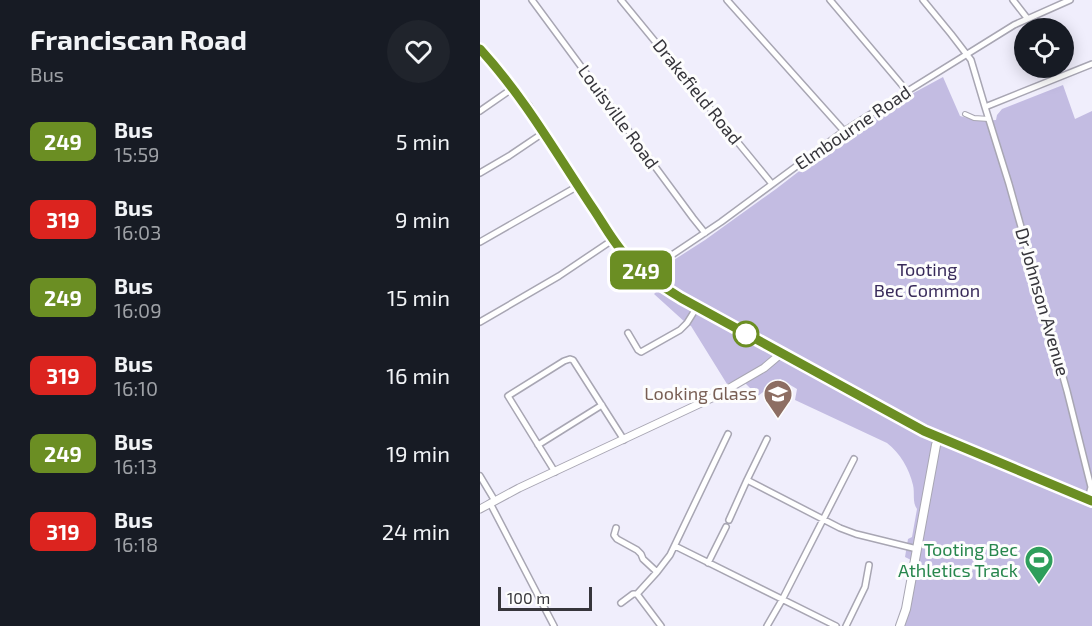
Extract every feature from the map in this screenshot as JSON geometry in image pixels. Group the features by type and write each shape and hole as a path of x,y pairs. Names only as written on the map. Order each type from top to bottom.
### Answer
{"highway":[{"path":"480,49 528,107 624,254 657,283 924,431 1090,500"}],"main road":[{"path":"900,626 906,609 939,437"}],"street":[{"name":"Louisville Road","path":"532,0 705,233"},
{"name":"Drakefield Road","path":"621,0 772,184"},
{"path":"727,0 844,131"},
{"path":"830,0 907,91"},
{"name":"Dr Johnson Avenue","path":"923,0 971,60 1009,184 1081,444 1091,487 1090,500"},
{"path":"1013,0 1027,18"},
{"name":"Elmbourne Road","path":"1027,18 1070,0"},
{"name":"Elmbourne Road","path":"646,274 844,131 1014,26"},
{"path":"985,106 1092,64"},
{"path":"480,111 513,88"},
{"path":"965,114 974,118 989,119"},
{"path":"480,173 543,133"},
{"path":"480,242 578,186"},
{"path":"480,322 559,276 614,239"},
{"path":"628,333 638,350 641,351 680,330 697,307"},
{"path":"480,509 714,397 772,362 780,353"},
{"path":"555,472 508,396 564,361 573,360 624,440"},
{"path":"538,445 602,405"},
{"path":"621,603 633,594 637,594 670,555 728,434"},
{"path":"729,520 767,439"},
{"path":"767,626 854,459"},
{"path":"480,476 554,626"},
{"path":"747,480 856,534 916,549"},
{"path":"708,562 726,527"},
{"path":"616,528 614,535 617,539 637,550 643,560 657,572"},
{"path":"675,546 836,626"},
{"path":"846,626 865,587 869,565"},
{"path":"637,594 661,626"}],"green space":[{"name":"Tooting Bec Common","path":"943,77 960,116 979,121 996,120 1002,109 1063,85 1075,119 1092,111 1092,626 904,626 917,563 905,557 908,539 912,537 917,509 914,488 900,456 887,443 795,400 797,389 780,379 758,396 740,378 727,384 691,326 654,294 666,282 652,274 705,240 846,135"}],"bus line":[{"name":"249","path":"480,49 528,107 624,254 650,278 681,298 924,431 1092,501"}],"place":[{"name":"Looking Glass","path":"778,420"},
{"name":"Tooting Bec Athletics Track","path":"1039,586"}]}
